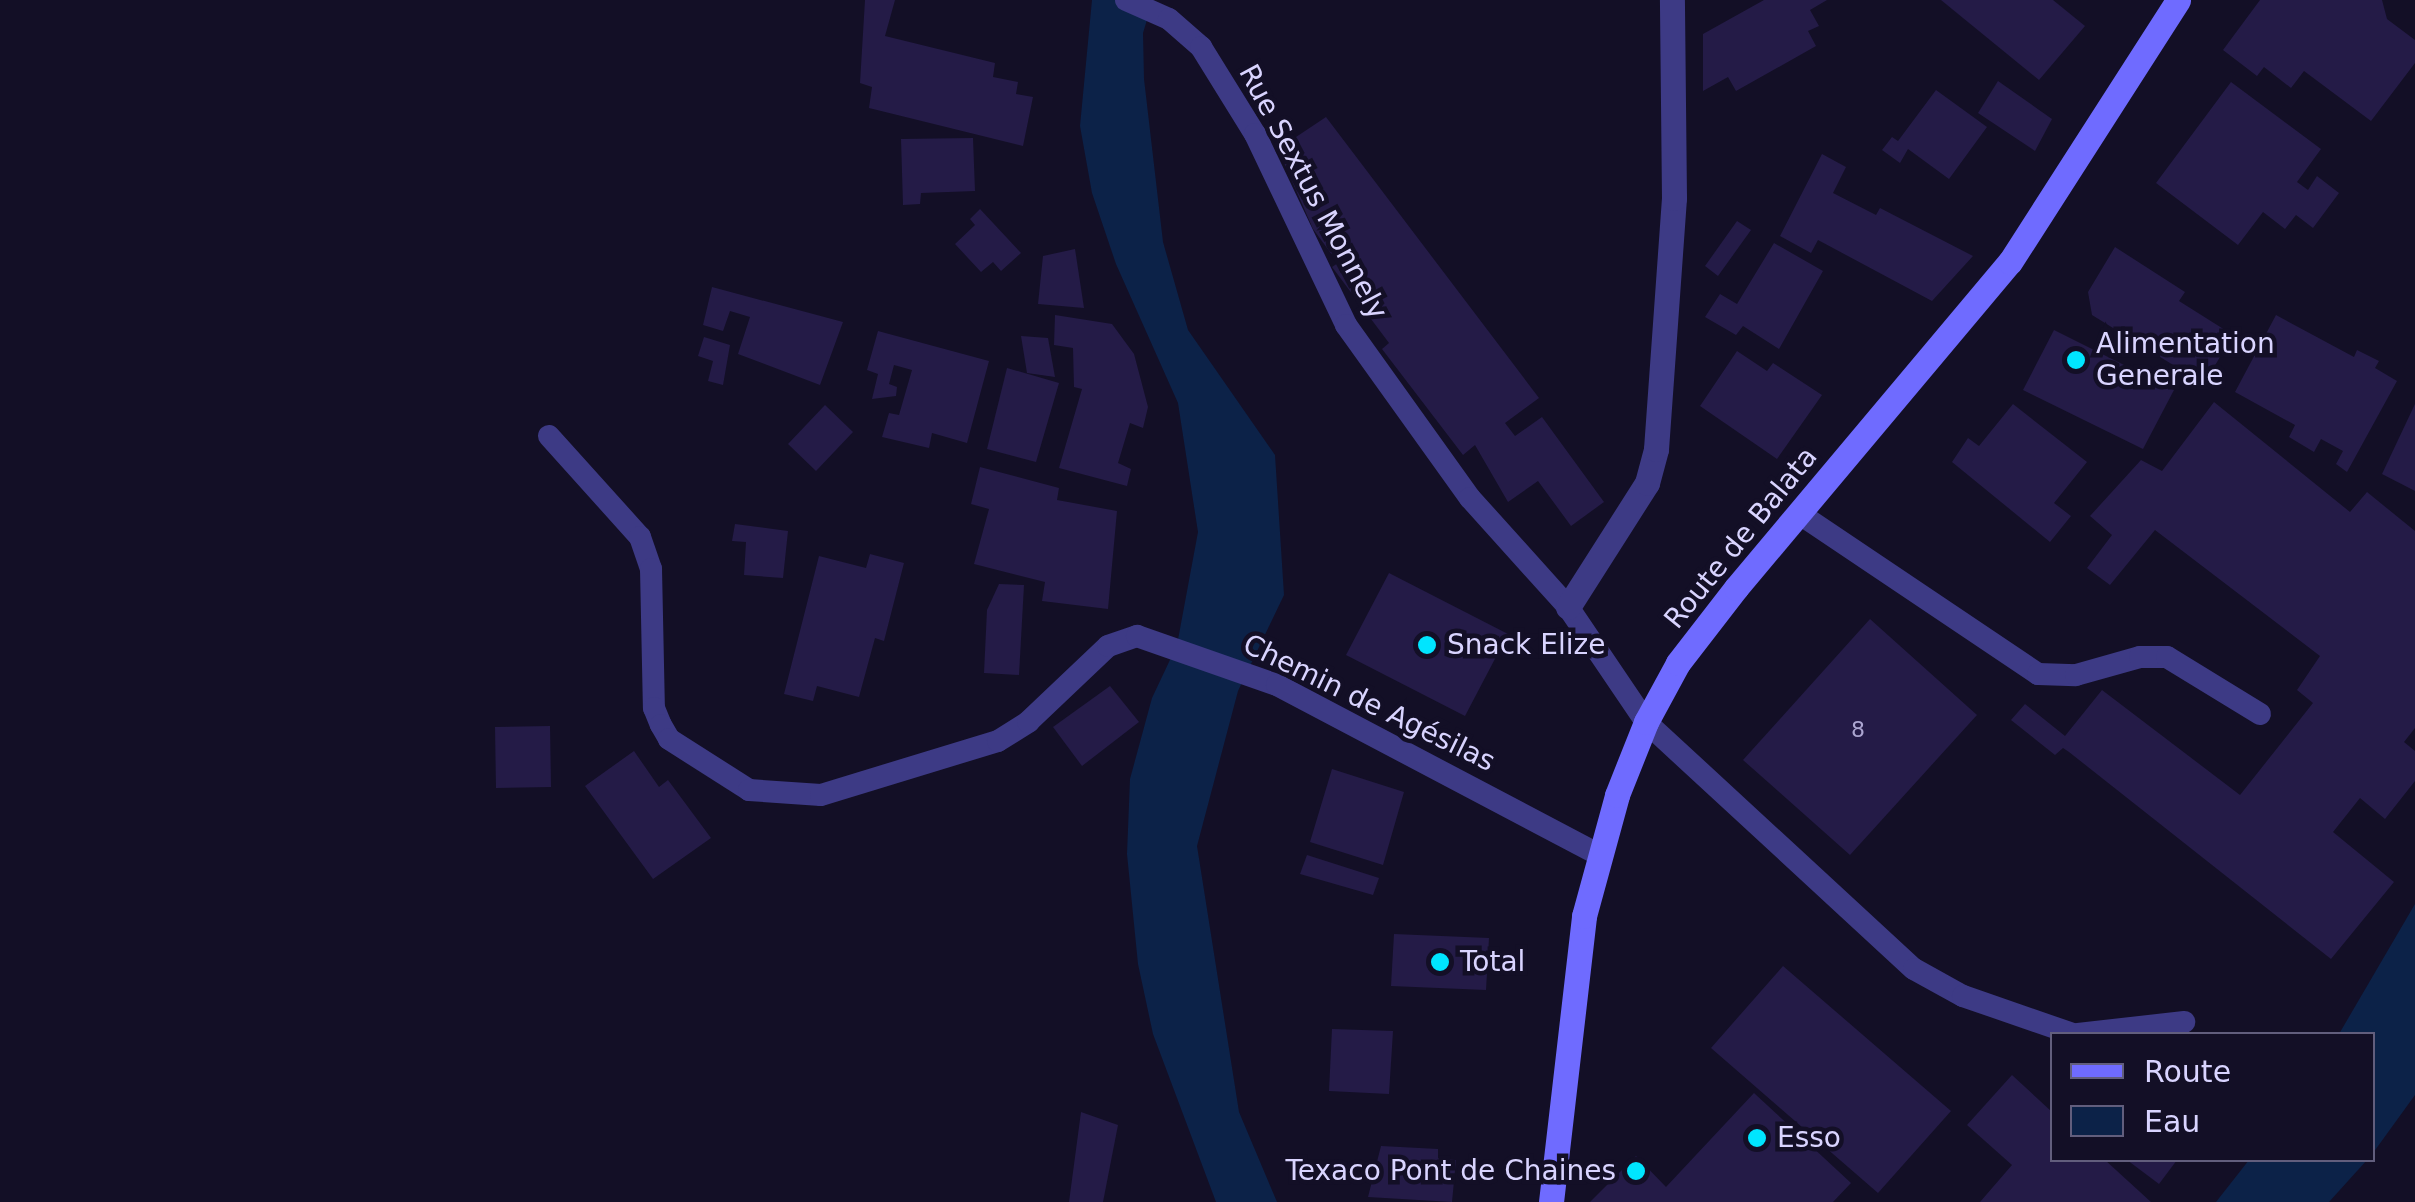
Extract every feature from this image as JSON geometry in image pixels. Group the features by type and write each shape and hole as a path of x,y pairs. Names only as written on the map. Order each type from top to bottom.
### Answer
{"main road":[{"name":"Route de Balata","path":"1551,1202 1574,984 1599,855 1646,722 1678,663 2010,262 2178,0"}],"street":[{"path":"1568,607 1647,483 1656,449 1674,198 1672,0"}],"lane":[{"name":"Rue Sextus Monnely","path":"1126,0 1169,18 1201,47 1254,134 1346,325 1470,498 1568,607 1646,722 1914,970 1963,996 2069,1032"},
{"name":"Chemin de Agésilas","path":"549,436 640,537 651,569 654,708 660,724 669,739 749,790 821,794 998,741 1028,722 1122,637 1166,641 1277,685 1599,855"},
{"path":"1800,514 2038,674 2076,675 2140,657 2167,657 2260,714"},
{"path":"2093,1032 2184,1022"}],"water":[{"path":"1092,0 1153,0 1143,33 1144,79 1163,242 1188,330 1275,455 1284,595 1238,691 1197,846 1239,1112 1277,1202 1216,1202 1153,1034 1138,964 1127,854 1130,779 1152,698 1177,645 1198,532 1178,403 1116,264 1092,193 1080,126"},
{"path":"2415,904 2415,1095 2375,1150 2375,1032 2340,1032"},
{"path":"2247,1162 2365,1162 2329,1202 2216,1202"}],"building":[{"path":"865,0 895,0 885,36 995,63 993,77 1018,82 1016,94 1033,97 1023,146 869,108 872,87 860,83"},
{"path":"1764,0 1827,0 1810,10 1819,26 1808,31 1816,46 1736,91 1728,77 1703,91 1703,34"},
{"path":"1941,0 2053,0 2085,26 2039,80"},
{"path":"2260,0 2382,0 2387,19 2415,40 2415,63 2371,121 2304,71 2291,88 2264,67 2257,76 2223,50"},
{"path":"1998,81 2052,119 2035,151 1978,113"},
{"path":"2231,82 2321,149 2297,182 2308,190 2317,176 2339,193 2313,228 2296,215 2285,229 2263,212 2238,245 2156,183"},
{"path":"1936,90 1987,127 1949,179 1908,149 1900,163 1882,150 1892,137 1898,141"},
{"path":"1326,117 1539,398 1505,423 1515,436 1542,417 1604,502 1571,526 1538,481 1508,502 1475,445 1463,455 1382,349 1389,343 1332,267 1338,263 1313,229 1278,149"},
{"path":"973,138 975,191 921,193 920,204 903,205 901,139"},
{"path":"1822,154 1846,167 1833,193 1876,215 1880,208 1973,256 1932,301 1818,240 1811,253 1780,236"},
{"path":"980,209 1021,253 1001,271 993,262 981,272 955,244 975,225 970,219"},
{"path":"1737,221 1751,230 1718,276 1705,266"},
{"path":"1774,243 1823,271 1779,349 1743,326 1736,335 1705,317 1720,294 1737,304"},
{"path":"2115,247 2185,292 2179,301 2233,335 2204,384 2092,315 2088,292"},
{"path":"1075,249 1084,308 1038,304 1043,256"},
{"path":"712,287 843,322 820,385 738,354 750,317 730,311 723,331 703,325"},
{"path":"1055,315 1112,324 1134,354 1148,407 1143,428 1130,423 1118,463 1131,469 1127,486 1059,468 1082,389 1074,387 1073,348 1054,345"},
{"path":"2276,315 2354,357 2357,350 2379,361 2375,368 2397,381 2347,472 2336,464 2343,451 2321,439 2314,452 2289,437 2295,425 2235,392"},
{"name":"Alimentation Generale","path":"2054,330 2174,390 2143,449 2023,390"},
{"path":"878,331 989,361 967,443 932,433 929,448 882,437 889,413 899,415 912,370 894,365 889,384 897,387 896,396 872,399 878,374 867,370"},
{"path":"1021,336 1048,338 1055,377 1027,373"},
{"path":"704,337 730,345 723,385 708,381 713,361 698,356"},
{"path":"1737,351 1767,371 1773,363 1822,395 1777,459 1700,406"},
{"path":"1007,368 1059,383 1036,462 987,449"},
{"path":"2214,402 2350,512 2367,492 2415,531 2415,728 2404,742 2415,751 2415,781 2385,819 2360,798 2333,832 2394,882 2331,959 2069,752 2063,748 2055,755 2011,720 2025,704 2065,736 2102,690 2240,795 2313,703 2297,690 2320,656 2155,530 2110,585 2087,568 2112,535 2090,516 2141,460 2162,471"},
{"path":"2013,404 2087,462 2054,503 2071,516 2050,542 1952,462 1968,438 1979,446"},
{"path":"2415,404 2415,491 2382,474"},
{"path":"825,405 853,432 816,471 788,444"},
{"path":"980,467 1059,488 1057,500 1117,511 1108,609 1042,601 1045,582 974,564 989,509 971,504"},
{"path":"735,524 788,531 783,578 744,575 746,542 732,541"},
{"path":"870,554 904,563 884,641 875,638 859,697 817,686 813,701 784,694 819,556 866,568"},
{"name":"Snack Elize","path":"1389,573 1508,634 1465,716 1346,655"},
{"path":"999,584 1024,585 1019,675 984,673 987,610"},
{"path":"1870,619 1977,715 1850,855 1743,760"},
{"path":"1110,686 1139,722 1082,766 1053,727"},
{"path":"550,726 551,787 496,788 495,727"},
{"path":"634,751 659,787 668,780 711,838 653,879 585,786"},
{"path":"1332,769 1404,792 1383,865 1310,842"},
{"path":"1307,855 1379,878 1373,895 1300,874"},
{"name":"Total","path":"1394,934 1489,938 1486,990 1391,986"},
{"path":"1783,966 1951,1111 1878,1193 1711,1048"},
{"path":"1332,1029 1393,1031 1389,1094 1329,1091"},
{"path":"2012,1075 2050,1110 2050,1162 2107,1162 2151,1202 1980,1202 2012,1165 1967,1125"},
{"name":"Esso","path":"1754,1093 1851,1183 1833,1202 1590,1202 1636,1156 1666,1187"},
{"path":"1081,1112 1118,1125 1103,1202 1069,1202"},
{"path":"1381,1146 1438,1149 1438,1158 1456,1160 1452,1202 1368,1197"},
{"path":"2130,1162 2176,1162 2159,1184"}],"place":[{"name":"Alimentation Generale","path":"2076,360"},
{"name":"Snack Elize","path":"1427,645"},
{"name":"Total","path":"1440,962"},
{"name":"Esso","path":"1757,1138"},
{"name":"Texaco Pont de Chaines","path":"1636,1171"}]}
